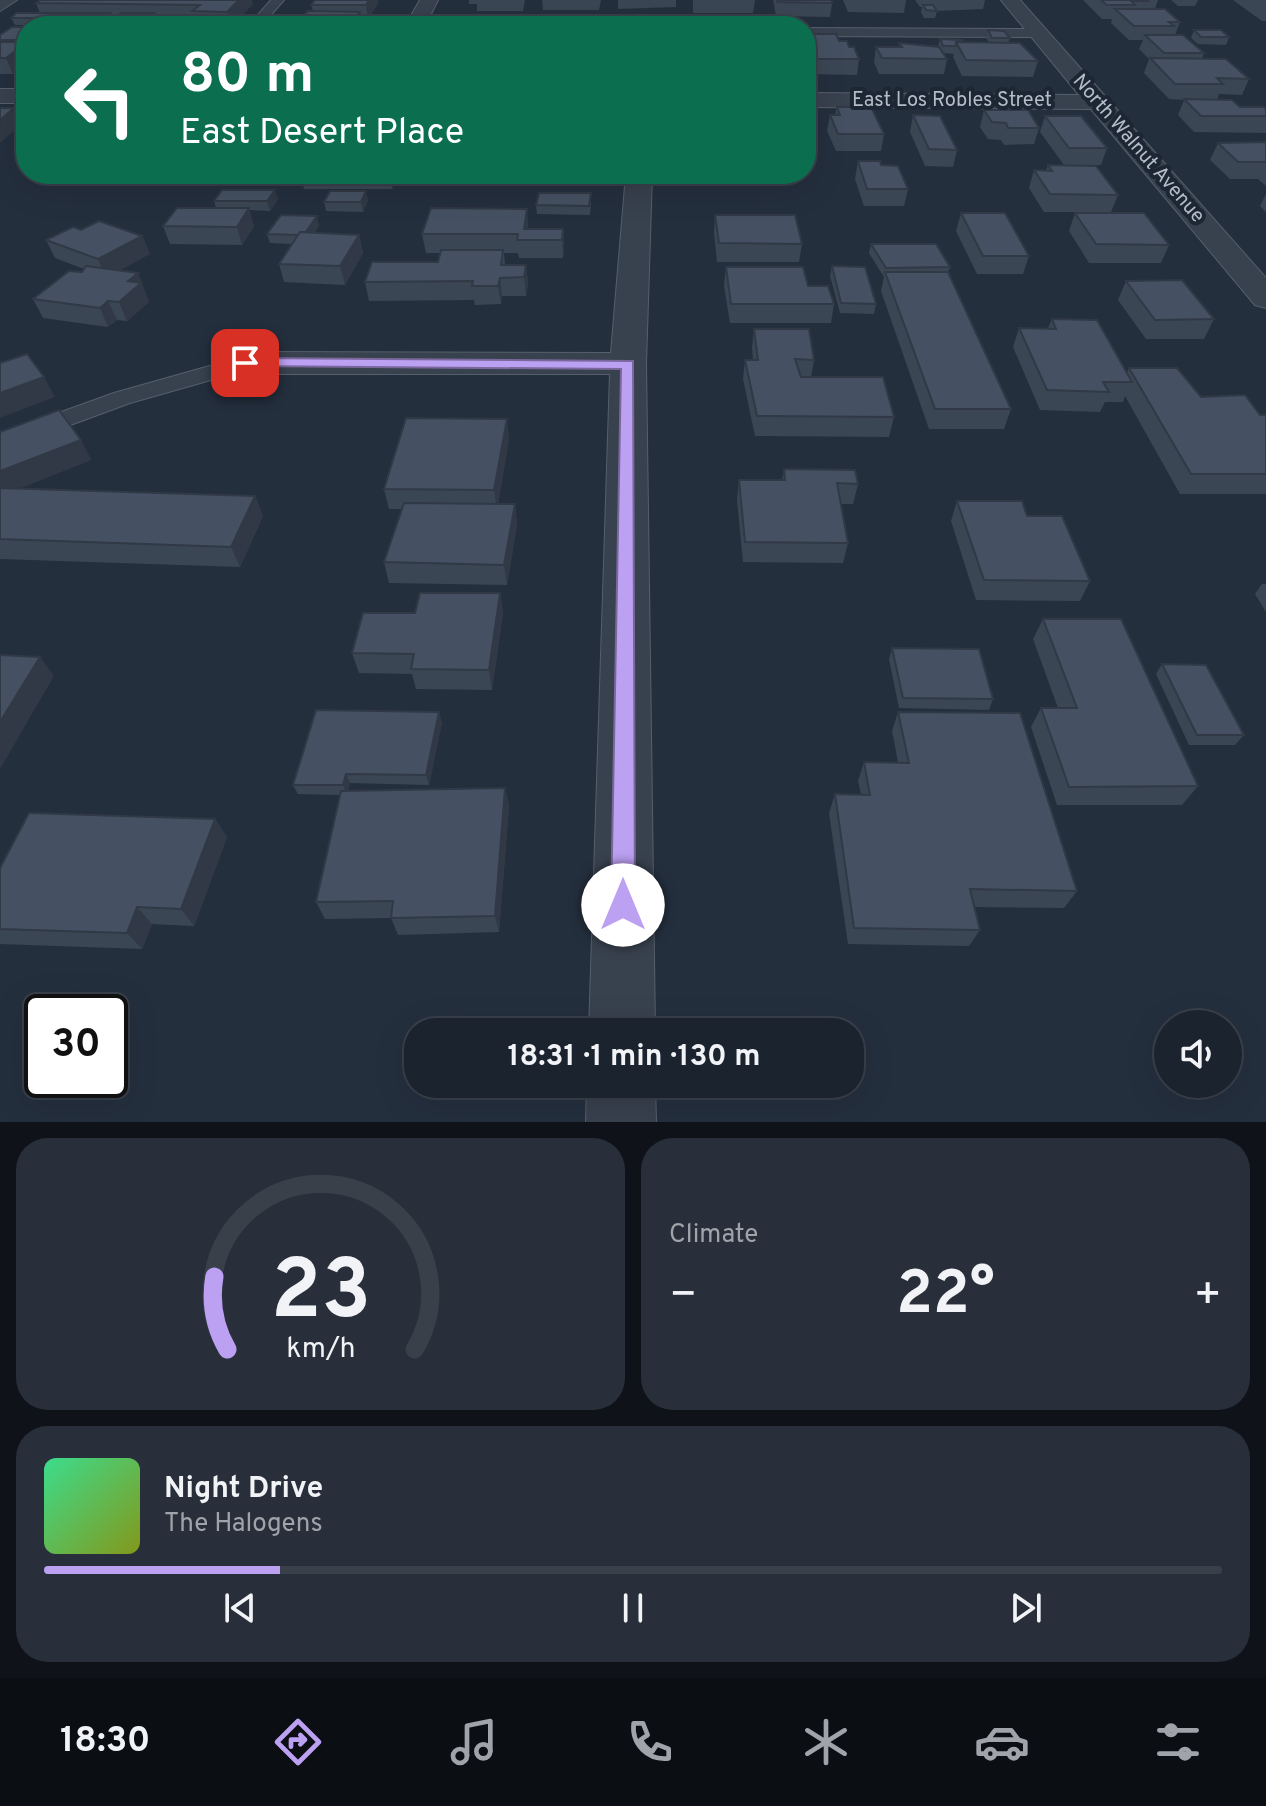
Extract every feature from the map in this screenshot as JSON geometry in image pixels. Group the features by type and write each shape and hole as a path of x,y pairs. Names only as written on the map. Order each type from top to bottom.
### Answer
{"street":[{"path":"0,5 8,0"},
{"name":"North Walnut Avenue","path":"1010,0 1266,298"},
{"name":"East Los Robles Street","path":"816,100 1097,102"},
{"path":"622,1018 628,364 638,184"},
{"path":"245,363 628,364"},
{"path":"621,1098 621,1122"}],"lane":[{"path":"263,16 278,0"},
{"path":"816,32 1037,33"},
{"path":"0,443 122,398 245,363"}],"building":[{"path":"41,0 239,0 227,12 192,11 200,5 36,3"},
{"path":"315,0 369,0 366,5 311,5"},
{"path":"831,0 832,3 777,2"},
{"path":"1101,0 1148,1 1131,1 1135,5 1107,5"},
{"path":"923,5 933,5 937,11 926,10"},
{"path":"1115,9 1165,9 1180,22 1169,22 1174,26 1134,26"},
{"path":"308,11 360,12 357,16 303,16"},
{"path":"16,13 110,13 107,16 11,18"},
{"path":"121,13 154,13 150,16 117,16"},
{"path":"16,27 16,40 0,40 0,35"},
{"path":"988,30 1004,31 1010,38 992,38"},
{"path":"1194,30 1221,30 1229,37 1201,37"},
{"path":"816,34 836,34 839,41 847,41 849,47 854,47 859,59 816,59"},
{"path":"1145,35 1183,35 1204,53 1164,53"},
{"path":"940,39 963,42 956,42 956,46 943,46"},
{"path":"0,42 16,42 16,50 6,58 0,58"},
{"path":"956,42 1020,43 1038,61 966,60"},
{"path":"899,43 939,47 947,59 882,58 876,47 902,47"},
{"path":"1150,58 1226,59 1249,79 1217,78 1223,84 1175,84"},
{"path":"1184,99 1232,100 1240,107 1264,107 1266,116 1201,116"},
{"path":"837,107 871,107 884,134 838,134 830,115 840,115"},
{"path":"0,108 14,108 0,120"},
{"path":"984,110 1028,110 1039,128 1008,128 1006,123 992,122"},
{"path":"913,115 940,116 957,150 929,149"},
{"path":"1045,116 1081,116 1107,148 1069,148"},
{"path":"1266,142 1266,162 1238,162 1218,143"},
{"path":"858,161 880,161 881,165 898,166 908,189 867,189"},
{"path":"1048,165 1096,166 1118,195 1050,194 1034,170 1052,171"},
{"path":"222,190 275,190 267,201 214,201"},
{"path":"330,191 366,191 361,202 324,202"},
{"path":"539,193 591,193 589,206 536,205"},
{"path":"177,208 249,208 237,227 163,226"},
{"path":"431,208 527,209 524,229 563,229 562,240 517,240 518,234 422,234"},
{"path":"961,213 1005,213 1029,256 983,256"},
{"path":"1075,213 1144,213 1169,245 1096,244"},
{"path":"281,215 317,216 305,233 267,234"},
{"path":"715,215 795,215 802,244 719,243"},
{"path":"99,221 142,236 98,259 46,240 73,227 81,230"},
{"path":"300,232 359,235 340,266 279,264"},
{"path":"871,244 936,244 950,267 886,268"},
{"path":"441,250 503,250 501,265 526,265 524,277 500,278 498,286 472,286 473,281 365,282 372,262 438,262"},
{"path":"86,266 138,273 128,281 141,283 119,302 108,301 100,308 33,299 69,271 82,272"},
{"path":"832,266 865,267 876,304 841,303"},
{"path":"726,267 803,267 808,286 828,286 834,304 731,304"},
{"path":"885,272 948,272 1011,409 935,409"},
{"path":"1182,280 1214,319 1155,320 1126,281"},
{"path":"1052,319 1097,320 1132,382 1103,382 1109,392 1047,390 1019,328 1056,329"},
{"path":"754,329 809,329 814,360 795,359 801,377 883,377 894,417 757,416 745,360 758,360"},
{"path":"27,354 44,377 0,393 0,363"},
{"path":"1129,368 1177,368 1201,397 1245,395 1260,415 1266,415 1266,474 1191,474"},
{"path":"59,410 81,440 0,471 0,432"},
{"path":"406,418 507,419 494,490 384,489"},
{"path":"784,469 855,470 858,484 837,483 848,543 745,542 739,480 785,480"},
{"path":"0,488 255,496 231,547 0,539"},
{"path":"957,501 1022,501 1027,516 1062,516 1090,581 984,580"},
{"path":"404,503 515,504 504,565 384,562"},
{"path":"420,593 500,593 489,670 411,669 414,654 352,653 363,613 415,613"},
{"path":"1043,619 1121,619 1198,786 1069,787 1041,708 1077,708"},
{"path":"892,648 979,649 993,699 903,698"},
{"path":"0,655 40,657 0,722"},
{"path":"1162,664 1206,665 1244,735 1197,735"},
{"path":"316,710 439,712 426,775 346,774 343,785 293,785"},
{"path":"898,712 1020,713 1077,891 970,889 980,930 854,928 835,794 870,795 864,762 909,763"},
{"path":"505,788 495,916 391,918 393,901 316,902 341,791"},
{"path":"29,813 215,819 181,909 137,907 127,933 0,929 0,868"}],"route":[{"path":"245,363 628,364 623,905"}]}
